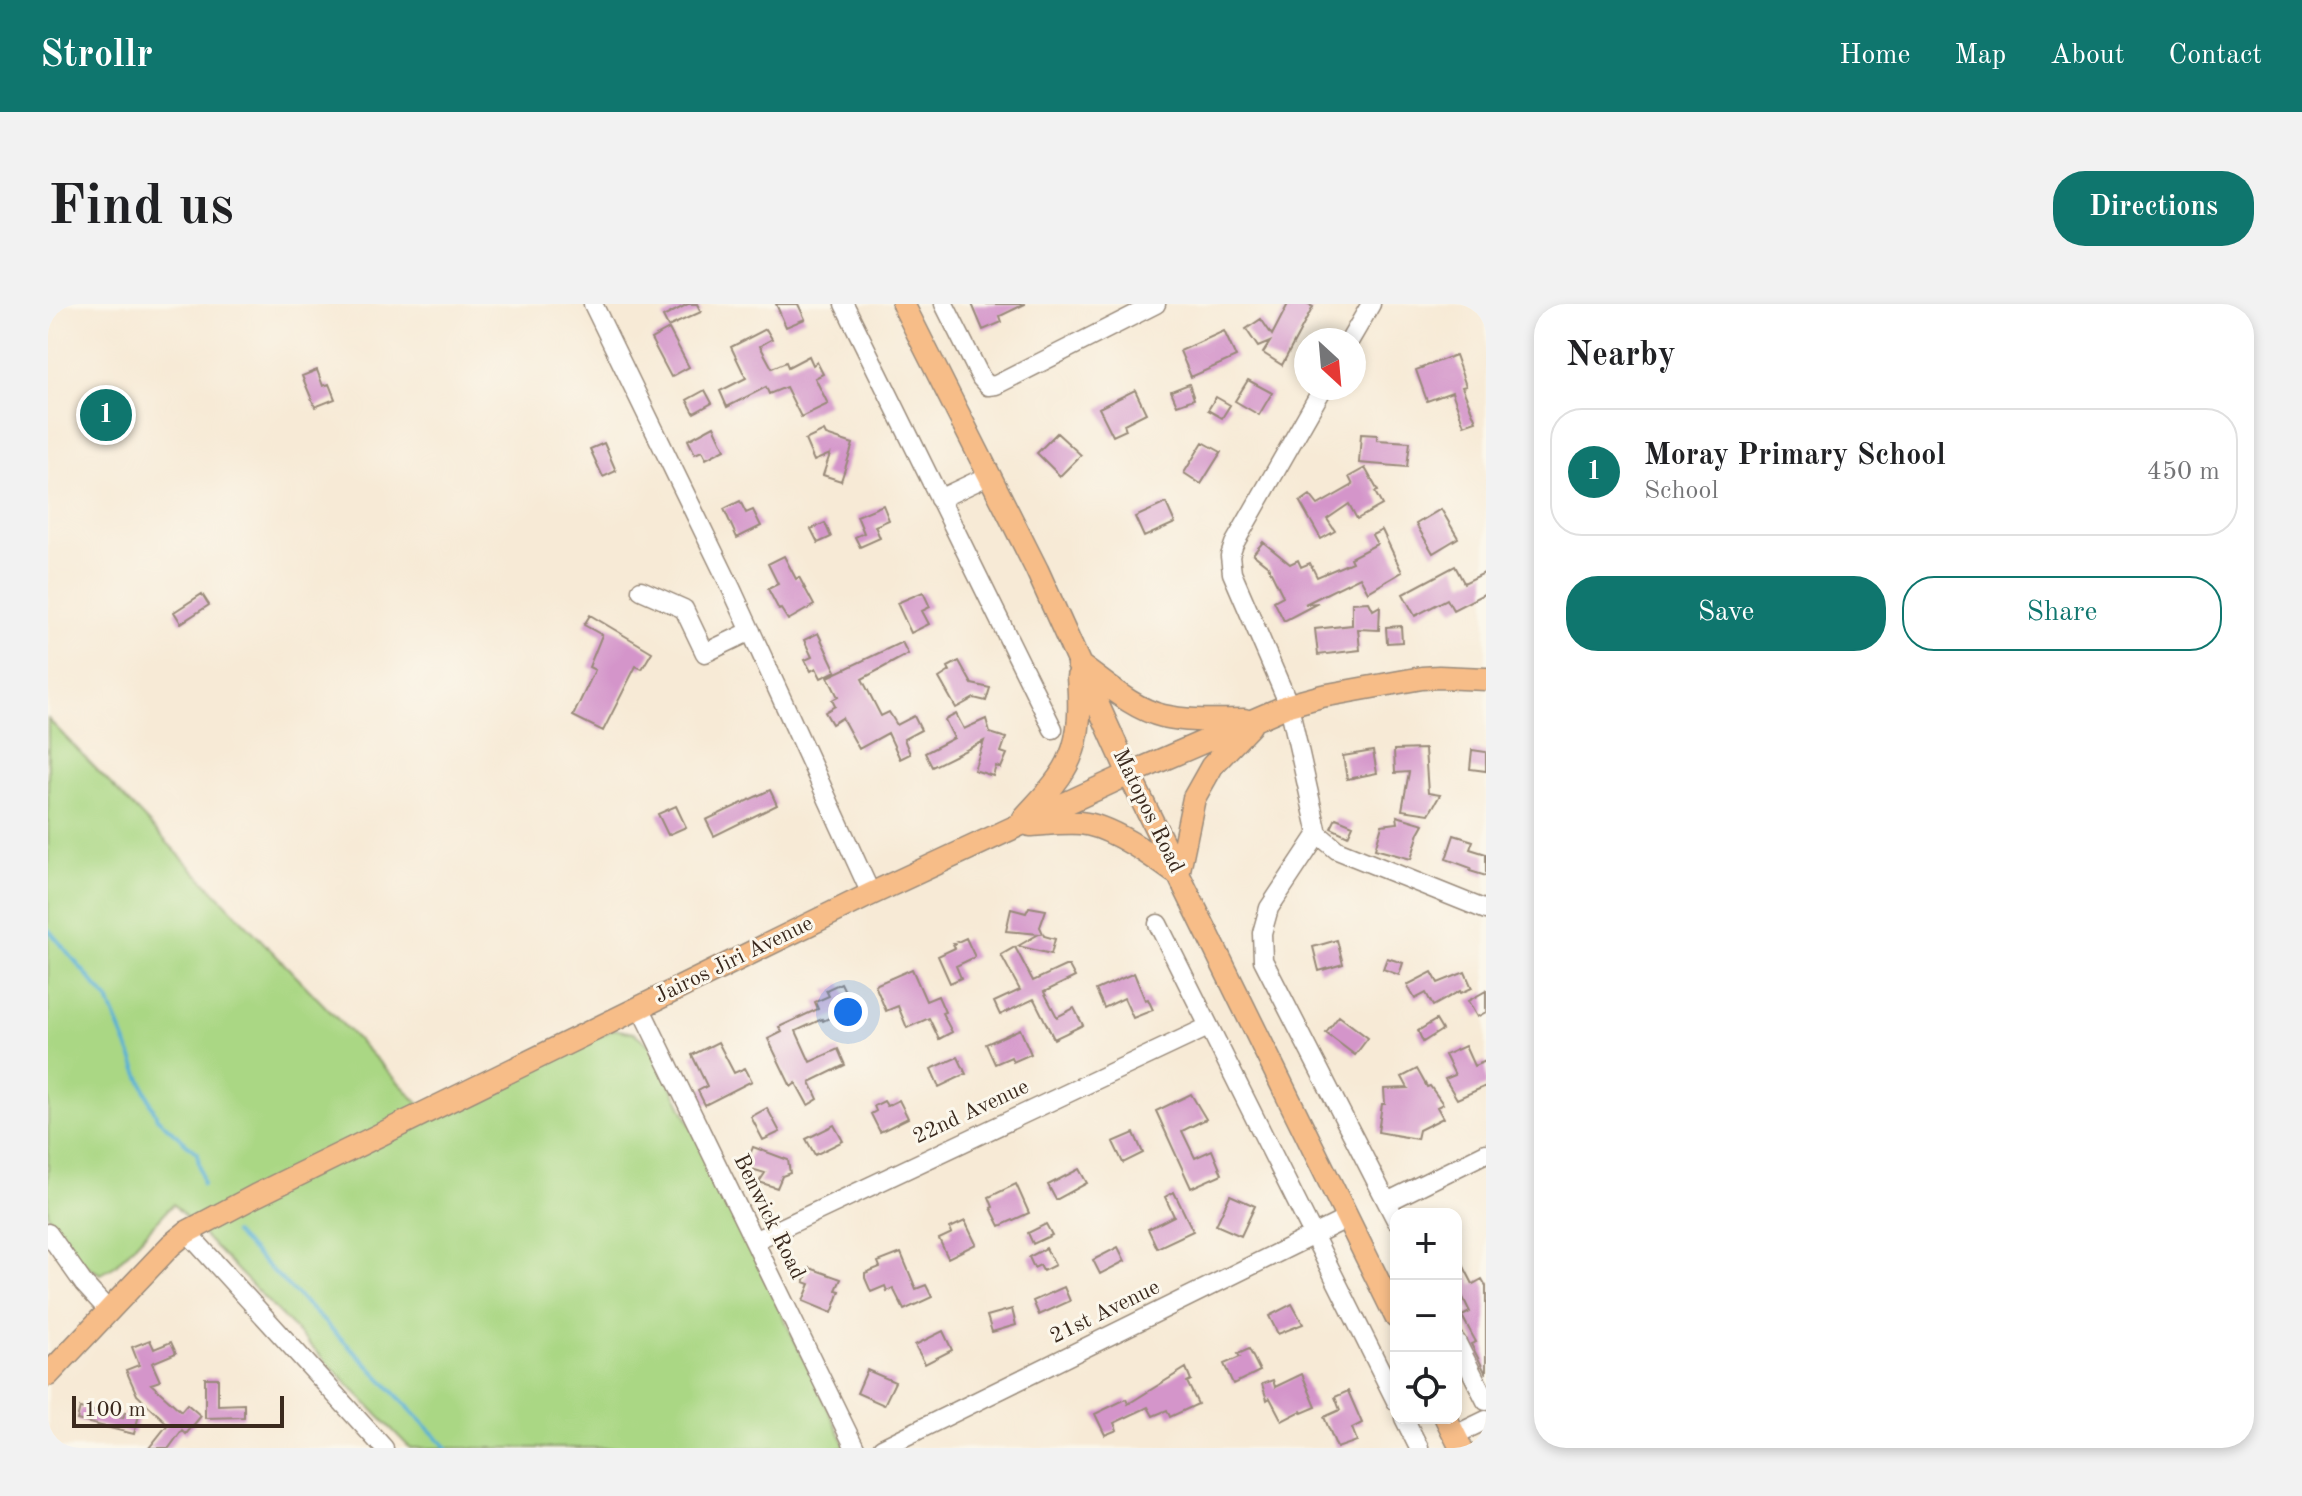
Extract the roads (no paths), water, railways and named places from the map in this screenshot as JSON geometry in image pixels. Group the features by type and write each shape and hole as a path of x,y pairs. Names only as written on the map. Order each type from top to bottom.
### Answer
{"main road":[{"name":"Matopos Road","path":"903,304 1037,570 1129,774 1390,1305"},
{"path":"1077,663 1129,700 1161,716 1194,721 1256,719"},
{"path":"1018,825 1070,759 1080,706 1077,663"},
{"name":"Jairos Jiri Avenue","path":"51,1374 108,1310 187,1232 871,894 1129,774 1289,705 1422,678 1486,679"},
{"path":"1018,825 1084,823 1118,836 1178,875 1194,798 1212,766 1256,719"}],"street":[{"path":"593,304 751,631 871,894"},
{"path":"844,304 1053,729"},
{"path":"944,304 988,386 996,385 1156,304"},
{"path":"1357,328 1371,304"},
{"path":"1316,400 1230,556 1235,581 1289,705 1318,834 1337,850 1486,910"},
{"path":"939,499 990,475"},
{"path":"641,590 684,609 705,653 751,631"},
{"path":"1318,834 1269,908 1262,933 1263,960 1390,1208"},
{"path":"1158,924 1390,1389"},
{"name":"Benwick Road","path":"640,1007 855,1448"},
{"name":"22nd Avenue","path":"754,1241 1208,1027"},
{"path":"1387,1202 1486,1153"},
{"name":"21st Avenue","path":"882,1448 1348,1218"},
{"path":"187,1232 384,1448"},
{"path":"49,1236 84,1284 108,1310"},
{"path":"1462,1352 1486,1401"},
{"path":"1454,1434 1486,1420"},
{"path":"1407,1424 1419,1448"}],"waterway":[{"path":"48,929 108,1000 157,1118 197,1153 203,1184"},
{"path":"234,1233 447,1448"}],"place":[{"name":"Moray Primary School","path":"106,415"}]}
